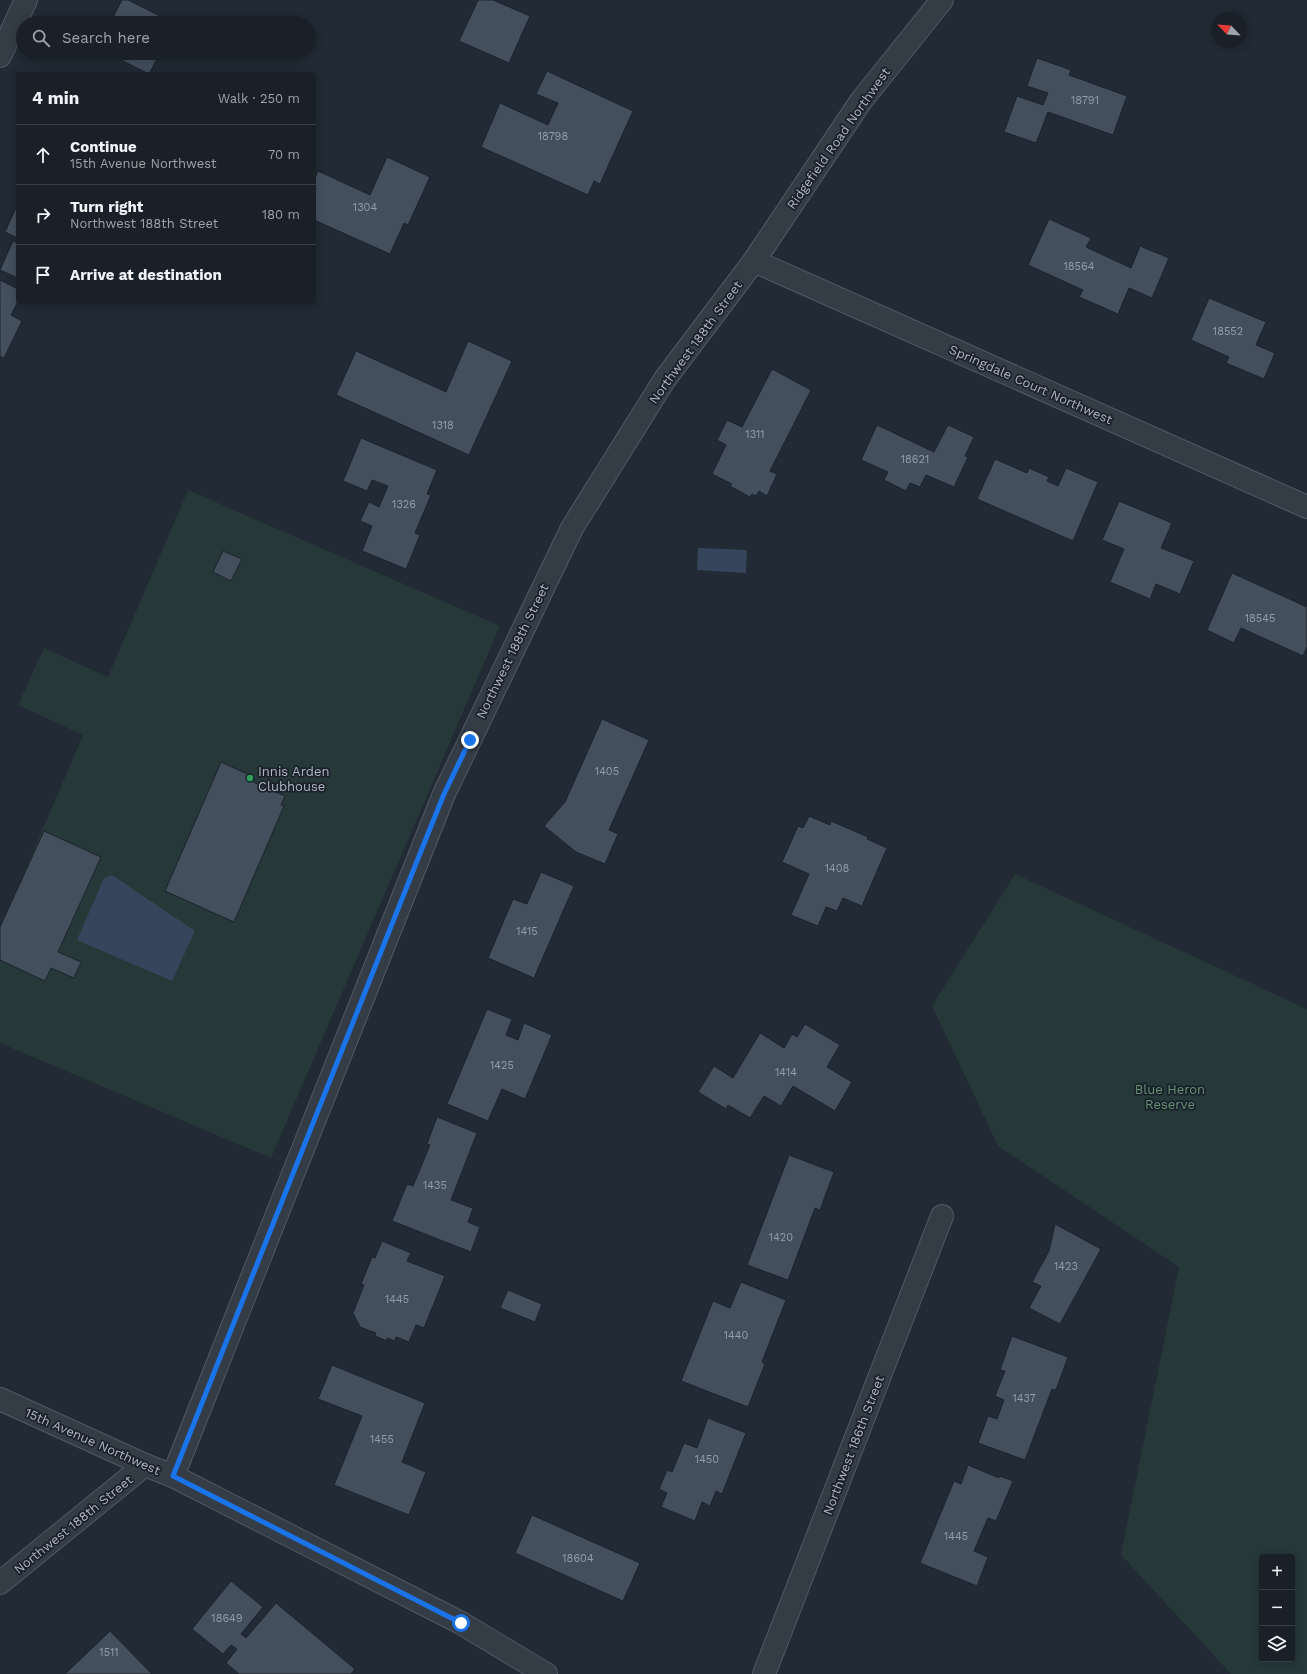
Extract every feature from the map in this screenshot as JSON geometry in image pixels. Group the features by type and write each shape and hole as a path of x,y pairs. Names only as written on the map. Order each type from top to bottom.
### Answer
{"street":[{"path":"19,16 26,0"},
{"name":"Ridgefield Road Northwest","path":"754,261 861,101 942,0"},
{"path":"0,56 16,22"},
{"name":"Springdale Court Northwest","path":"754,261 1307,507"},
{"name":"Northwest 188th Street","path":"173,1476 444,794 526,620 572,528 665,379 754,261"},
{"name":"Northwest 186th Street","path":"764,1674 942,1216"},
{"name":"15th Avenue Northwest","path":"0,1399 145,1466 173,1476 461,1623 546,1674"},
{"name":"Northwest 188th Street","path":"0,1583 145,1466"}],"green space":[{"name":"Innis Arden Clubhouse","path":"188,490 500,626 271,1158 0,1043 0,929 83,735 18,705 44,648 108,677"},
{"name":"Blue Heron Reserve","path":"1015,874 1307,1009 1307,1674 1231,1674 1121,1555 1179,1267 998,1146 932,1006"}],"water":[{"path":"698,548 747,550 746,573 697,570"},
{"path":"112,875 195,931 172,981 77,940 104,878"}],"building":[{"path":"122,0 128,0 160,16 114,16"},
{"path":"478,0 493,0 530,16 509,63 459,41"},
{"path":"1037,58 1071,70 1069,75 1127,96 1113,135 1048,112 1036,143 1004,132 1017,96 1043,105 1048,93 1027,86"},
{"path":"121,60 156,60 150,72 145,72"},
{"path":"547,71 633,111 600,184 594,181 588,195 481,147 500,103 548,125 558,103 536,94"},
{"path":"387,157 430,177 408,225 404,223 390,254 316,221 316,176 318,171 370,195"},
{"path":"16,207 16,237 5,232"},
{"path":"1049,219 1091,238 1086,247 1131,268 1140,246 1169,258 1152,298 1129,288 1118,314 1079,297 1083,290 1028,265"},
{"path":"13,241 16,242 16,277 0,270"},
{"path":"0,280 16,288 16,304 11,315 22,321 4,358 0,356"},
{"path":"1209,298 1266,322 1256,345 1275,353 1264,379 1226,363 1229,357 1191,340"},
{"path":"468,341 512,361 469,455 336,395 356,351 446,392"},
{"path":"772,369 811,390 770,471 777,474 767,496 759,491 756,496 752,494 750,497 730,486 732,484 712,474 726,445 717,440 727,420 742,427"},
{"path":"877,425 934,452 948,425 974,437 965,456 968,457 954,487 926,475 920,487 910,483 906,491 884,480 888,472 861,460"},
{"path":"361,438 437,470 427,494 431,495 415,533 420,535 406,569 362,551 372,526 360,521 369,502 379,507 388,486 372,480 367,491 343,481"},
{"path":"995,459 1027,473 1029,468 1049,477 1047,481 1058,486 1066,468 1098,482 1073,541 977,499"},
{"path":"1119,501 1172,523 1161,548 1194,561 1180,594 1156,584 1150,599 1110,582 1124,549 1102,540"},
{"path":"223,551 242,559 231,581 213,572"},
{"path":"1232,573 1307,607 1307,647 1303,656 1241,628 1234,643 1207,630"},
{"path":"602,719 649,740 609,830 618,834 605,864 576,852 544,826 565,802"},
{"path":"221,762 254,777 251,781 285,796 281,805 284,806 234,922 165,891"},
{"path":"809,816 830,825 831,821 868,837 867,839 887,848 862,906 843,898 837,911 826,907 818,926 791,915 809,874 782,862 798,826 803,828"},
{"path":"44,831 101,857 58,952 81,962 74,978 51,968 45,981 0,960 0,927"},
{"path":"541,872 574,886 534,978 488,958 513,899 527,904"},
{"path":"487,1009 512,1019 506,1035 518,1040 524,1023 552,1035 525,1099 502,1089 488,1121 447,1104"},
{"path":"805,1024 840,1045 827,1067 852,1082 835,1111 793,1086 781,1106 764,1096 750,1118 728,1105 726,1109 698,1092 714,1066 733,1078 760,1033 784,1048 792,1034 797,1037"},
{"path":"437,1117 477,1133 451,1200 473,1208 468,1222 480,1227 471,1252 392,1221 407,1184 413,1186 430,1145 427,1144"},
{"path":"789,1155 834,1172 820,1210 815,1208 788,1280 747,1265"},
{"path":"1055,1224 1101,1249 1060,1324 1029,1308 1041,1286 1032,1282 1049,1251"},
{"path":"382,1241 411,1253 407,1261 445,1276 424,1328 416,1325 409,1342 396,1337 395,1341 387,1338 387,1341 375,1336 376,1333 360,1327 353,1313 364,1285 361,1284 372,1257 375,1258"},
{"path":"741,1282 786,1300 762,1362 765,1364 748,1407 681,1381 713,1301 730,1308"},
{"path":"508,1290 542,1304 535,1322 500,1308"},
{"path":"1012,1336 1068,1357 1056,1390 1052,1389 1025,1460 978,1443 988,1416 997,1419 1004,1400 995,1396 1005,1371 1000,1370"},
{"path":"332,1365 425,1403 402,1462 426,1472 409,1515 334,1485 362,1416 318,1399"},
{"path":"708,1418 746,1433 722,1494 716,1491 710,1506 702,1502 695,1521 661,1507 667,1493 659,1489 667,1470 672,1472 684,1443 697,1448"},
{"path":"968,1465 999,1478 1000,1476 1013,1481 996,1521 988,1518 974,1551 988,1557 977,1586 920,1563 954,1481 961,1484"},
{"path":"532,1515 640,1563 623,1601 515,1553"},
{"path":"231,1581 263,1607 241,1634 246,1638 276,1603 355,1669 351,1674 239,1674 226,1663 237,1649 231,1645 223,1654 192,1629"},
{"path":"110,1631 152,1674 65,1674"}],"place":[{"name":"Innis Arden Clubhouse","path":"250,778"}],"route":[{"path":"461,1623 173,1476 444,794 470,740"}]}
